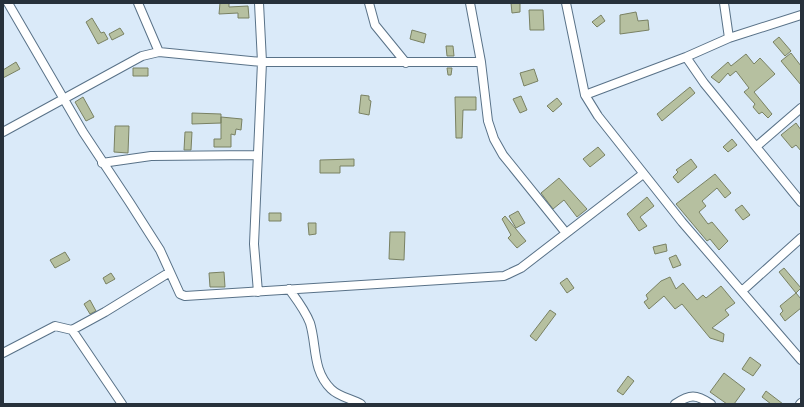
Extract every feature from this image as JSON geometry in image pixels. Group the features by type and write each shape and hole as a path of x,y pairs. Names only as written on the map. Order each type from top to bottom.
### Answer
{"street":[{"path":"8,3 102,163 160,250 180,294 185,296 504,276 521,268 643,174"},
{"path":"138,3 159,52"},
{"path":"258,292 254,252 262,62 259,3"},
{"path":"369,3 375,25 406,63"},
{"path":"470,3 481,62 488,121 494,139 503,155 566,233"},
{"path":"566,3 585,95 598,116 643,174 801,360"},
{"path":"724,3 729,38"},
{"path":"585,95 686,57 729,38 801,15"},
{"path":"3,132 142,56 159,52 262,62 481,62"},
{"path":"686,57 704,83 757,146 801,202"},
{"path":"757,146 801,108"},
{"path":"102,163 151,156 257,155"},
{"path":"742,291 801,238"},
{"path":"72,330 170,272"},
{"path":"289,289 306,313 310,325 316,364 327,384 332,390 361,404"},
{"path":"3,353 55,326 72,330 122,404"},
{"path":"675,404 692,396 700,396 711,404"}],"building":[{"path":"220,3 229,3 229,7 248,6 249,18 238,18 238,13 219,14"},
{"path":"511,3 520,3 520,12 512,13"},
{"path":"529,10 543,10 544,30 530,30"},
{"path":"636,12 638,21 648,20 649,30 620,34 620,15"},
{"path":"601,15 605,21 597,27 592,22"},
{"path":"92,18 101,33 104,32 108,39 98,44 86,22"},
{"path":"120,28 124,34 112,40 109,34"},
{"path":"412,30 426,34 424,43 410,39"},
{"path":"779,37 791,51 785,56 773,42"},
{"path":"446,46 453,46 454,56 447,56"},
{"path":"791,53 801,66 801,85 781,61"},
{"path":"746,54 754,64 760,58 775,74 754,92 772,114 768,118 762,112 759,114 753,107 755,104 744,92 749,88 736,71 730,76 728,73 719,83 711,77 728,62 731,66"},
{"path":"16,62 20,69 3,78 3,70"},
{"path":"133,68 148,68 148,76 133,76"},
{"path":"447,68 452,68 451,75 448,75"},
{"path":"534,69 538,81 524,86 520,73"},
{"path":"690,87 695,93 662,121 657,114"},
{"path":"361,95 369,96 369,100 371,101 369,115 359,113"},
{"path":"521,96 527,110 520,113 513,99"},
{"path":"83,97 94,117 86,121 75,102"},
{"path":"455,97 476,97 476,110 463,110 462,138 456,138"},
{"path":"557,98 562,104 553,112 547,106"},
{"path":"192,113 221,114 221,123 192,124"},
{"path":"221,117 242,119 241,130 236,129 235,135 231,134 231,147 214,147 214,139 221,139"},
{"path":"796,123 801,130 801,151 796,145 792,148 781,135"},
{"path":"115,126 129,126 128,153 114,152"},
{"path":"185,132 192,132 191,150 184,150"},
{"path":"732,139 737,145 728,152 723,147"},
{"path":"598,147 605,155 590,167 583,159"},
{"path":"354,159 354,166 340,166 340,173 320,173 320,160"},
{"path":"691,159 697,167 678,183 673,177 678,172 676,170"},
{"path":"715,174 731,193 725,198 717,188 702,201 706,206 699,212 708,224 712,222 728,241 719,250 710,239 707,241 676,204"},
{"path":"559,178 587,209 577,217 564,200 553,209 541,193"},
{"path":"647,197 654,206 640,217 647,226 639,231 627,214"},
{"path":"742,205 750,215 743,220 735,210"},
{"path":"518,211 525,223 516,228 509,216"},
{"path":"269,213 281,213 281,221 269,221"},
{"path":"505,216 526,241 517,248 508,238 511,235 502,219"},
{"path":"308,223 316,223 316,234 309,235"},
{"path":"390,232 405,232 404,260 389,259"},
{"path":"666,244 667,251 655,254 653,247"},
{"path":"65,252 70,260 55,268 50,260"},
{"path":"676,255 681,265 673,268 669,258"},
{"path":"784,268 801,288 796,293 779,272"},
{"path":"224,272 225,287 210,287 209,273"},
{"path":"111,273 115,279 106,284 103,278"},
{"path":"670,277 676,289 683,283 697,300 703,295 706,298 721,286 735,303 725,310 729,315 712,328 724,334 723,342 710,338 682,304 675,309 664,296 649,309 644,302 648,299 646,295 661,281"},
{"path":"567,278 574,288 567,293 560,283"},
{"path":"796,293 801,299 801,308 785,321 780,314 783,311 780,306"},
{"path":"90,300 96,311 90,314 84,304"},
{"path":"550,310 556,314 536,341 530,336"},
{"path":"750,357 761,365 753,376 742,369"},
{"path":"724,373 745,389 734,404 727,404 710,392"},
{"path":"628,376 634,381 623,395 617,391"},
{"path":"766,391 783,404 771,404 762,397"}]}
